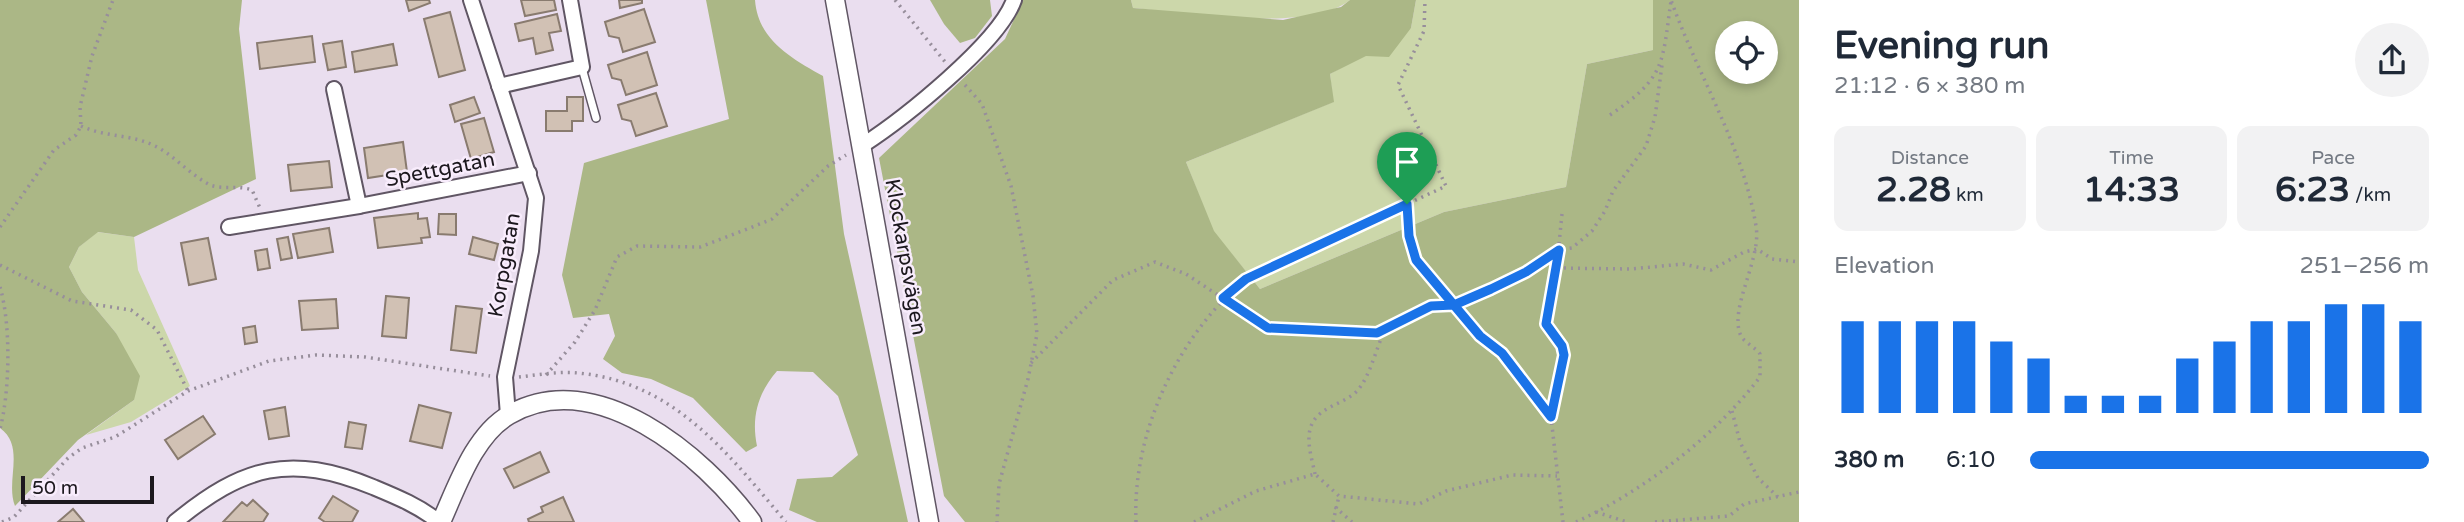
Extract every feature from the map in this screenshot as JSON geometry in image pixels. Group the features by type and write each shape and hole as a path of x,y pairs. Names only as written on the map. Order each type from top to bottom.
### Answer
{"street":[{"name":"Korpgatan","path":"471,0 536,198 535,225 505,377 508,415"},
{"path":"499,86 582,67 570,0"},
{"name":"Klockarpsvägen","path":"835,0 929,522"},
{"path":"863,145 988,42 1014,0"},
{"name":"Spettgatan","path":"334,89 359,206"},
{"name":"Spettgatan","path":"229,227 359,206 529,173"},
{"path":"175,522 225,485 283,468 303,467 343,475 420,507 440,522 486,436 508,415 553,402 583,402 611,408 641,420 680,447 752,522"}],"lane":[{"path":"582,67 596,118"}],"path":[{"path":"0,227 54,150 76,135 80,126 80,107 92,56 113,0"},
{"path":"895,0 982,104 1011,186 1037,334 999,484 997,522"},
{"path":"1136,522 1135,495 1157,401 1175,368 1223,298 1246,279 1446,186 1398,85 1424,31 1425,0"},
{"path":"1031,363 1114,280 1155,262 1186,274 1268,328 1377,333 1431,306 1454,305 1526,272 1559,250 1572,248 1592,231 1605,211 1613,191 1646,146 1655,117 1671,0"},
{"path":"1576,522 1648,481 1732,411 1760,377 1760,354 1742,339 1738,326 1757,249 1757,229 1745,174 1671,0"},
{"path":"1610,115 1652,81 1662,65"},
{"path":"80,126 99,134 126,136 155,146 214,187 242,186 252,190 265,222"},
{"path":"546,375 575,342 595,310 617,257 637,246 700,247 772,219 828,166 863,145"},
{"path":"1407,204 1409,236 1416,260 1480,336 1502,353 1551,417"},
{"path":"1562,214 1557,268 1546,324 1562,346 1564,355 1551,417 1563,522"},
{"path":"1557,268 1631,269 1650,265 1683,264 1711,270 1744,252 1757,249 1772,259 1799,262"},
{"path":"0,265 72,301 131,310 157,330 188,391"},
{"path":"0,287 5,302 6,342 0,429"},
{"path":"1385,330 1358,390 1321,413 1311,426 1308,438 1315,474 1339,496 1419,504 1446,491 1512,475 1557,476"},
{"path":"2,522 14,517 68,458 82,448 116,436 188,391 270,360 316,355 365,357 505,377 577,373 628,384 678,408 726,451 786,522"},
{"path":"1732,411 1740,442 1758,478 1778,497"},
{"path":"1194,522 1256,491 1315,474"},
{"path":"1654,522 1729,516 1744,504 1799,492"},
{"path":"1333,522 1339,496"},
{"path":"1335,507 1352,522"},
{"path":"1596,512 1627,522"}],"green space":[{"path":"0,0 242,0 239,29 256,179 134,237 98,232 79,247 69,267 82,292 116,333 140,376 134,400 78,440 15,506 12,486 14,454 8,436 0,428"},
{"path":"706,0 755,0 757,14 769,37 788,55 823,76 844,234 908,522 817,522 789,510 797,479 832,477 858,455 838,396 813,372 777,371 770,379 756,415 757,446 746,452 693,398 651,379 622,373 603,359 615,336 609,314 573,318 562,275 584,163 729,119"},
{"path":"930,0 990,0 992,16 975,38 960,43 944,24"},
{"path":"1023,0 1131,0 1133,8 1283,20 1341,7 1350,0 1416,0 1411,28 1389,57 1366,56 1330,74 1334,102 1186,162 1214,231 1260,289 1444,212 1566,187 1587,64 1653,50 1653,0 1799,0 1799,522 965,522 944,496 879,158 1005,39"},
{"path":"1131,0 1350,0 1331,10 1306,16 1246,18 1133,8"},
{"path":"1416,0 1653,0 1653,50 1587,64 1566,187 1444,212 1260,289 1213,231 1186,162 1333,102 1330,74 1411,28"},
{"path":"97,232 134,237 138,270 190,386 131,422 86,435 134,400 116,333 82,292 69,267 79,247"}],"building":[{"path":"406,0 429,0 430,3 409,11"},
{"path":"521,0 554,0 556,10 525,16"},
{"path":"619,0 642,0 642,3 620,8"},
{"path":"644,9 655,42 623,52 619,38 609,36 605,22"},
{"path":"450,12 465,70 439,77 424,19"},
{"path":"557,14 561,31 549,33 553,50 536,54 533,38 519,41 515,24"},
{"path":"312,36 315,62 260,69 257,43"},
{"path":"342,41 346,67 328,70 323,44"},
{"path":"393,44 397,65 355,72 352,52"},
{"path":"647,52 657,85 626,95 621,80 612,78 608,65"},
{"path":"656,93 667,126 636,136 631,121 622,119 618,105"},
{"path":"474,97 480,113 455,122 450,105"},
{"path":"567,97 583,97 583,121 572,121 572,131 546,131 546,111 567,111"},
{"path":"484,118 494,152 471,159 461,124"},
{"path":"403,142 407,172 368,178 364,148"},
{"path":"329,161 332,187 291,191 288,165"},
{"path":"418,213 418,219 427,218 430,237 421,238 422,243 378,248 374,218"},
{"path":"439,214 456,214 456,235 438,234"},
{"path":"329,228 333,252 298,258 293,234"},
{"path":"288,237 292,258 281,260 277,239"},
{"path":"473,237 498,244 494,260 469,254"},
{"path":"208,238 216,279 189,285 181,243"},
{"path":"267,249 270,268 258,270 255,251"},
{"path":"386,296 409,298 406,338 382,336"},
{"path":"336,299 338,328 302,330 299,301"},
{"path":"456,306 482,309 476,353 451,350"},
{"path":"255,326 257,342 245,344 243,328"},
{"path":"419,405 451,413 442,448 410,441"},
{"path":"285,407 289,436 269,439 264,411"},
{"path":"203,416 215,434 178,459 165,440"},
{"path":"349,422 366,425 362,449 345,447"},
{"path":"540,452 549,472 514,488 504,469"},
{"path":"333,496 358,511 352,522 325,522 319,518"},
{"path":"563,497 574,522 529,522 528,519 543,512 541,507"},
{"path":"253,500 268,514 263,522 223,522 242,502 247,506"},
{"path":"73,509 84,522 58,522"}],"route":[{"path":"1407,204 1246,279 1223,298 1268,328 1377,333 1431,306 1454,305 1491,289 1526,272 1559,250 1546,324 1562,346 1564,355 1552,400 1551,417 1502,353 1480,336 1464,315 1454,305 1433,281 1416,260 1409,236 1407,204"}]}
